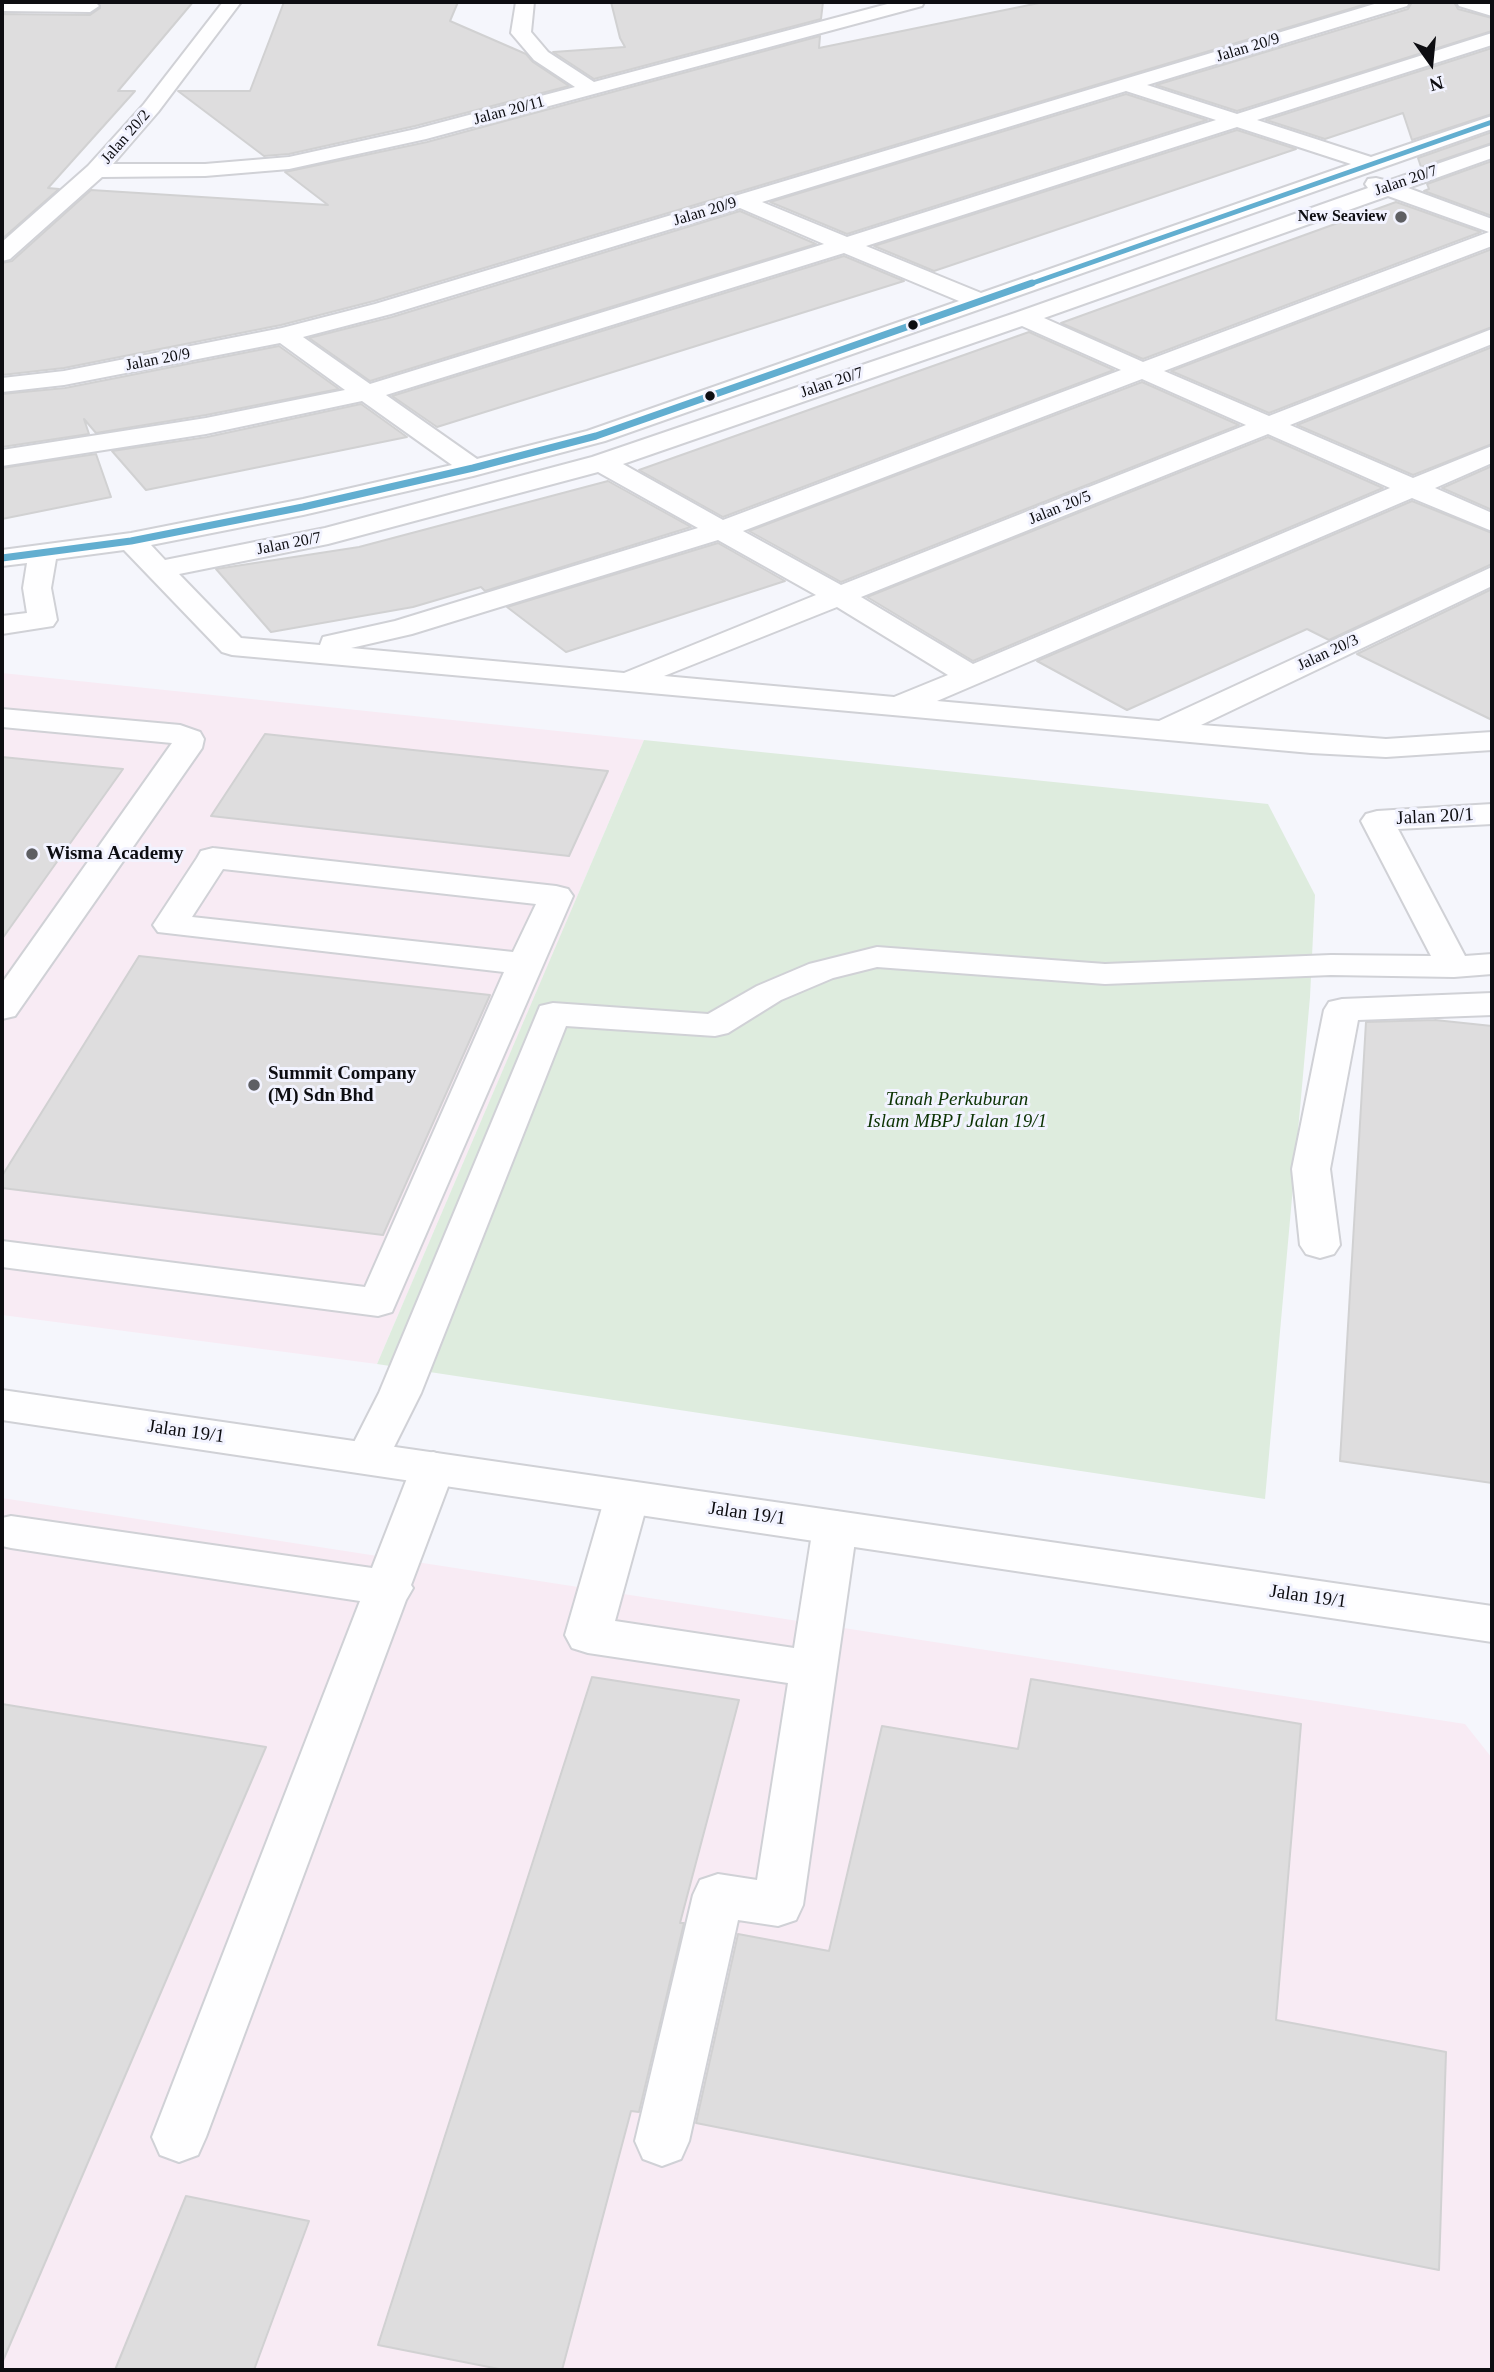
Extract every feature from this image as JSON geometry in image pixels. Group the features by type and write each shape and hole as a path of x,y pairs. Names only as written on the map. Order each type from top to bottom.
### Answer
{"street":[{"name":"Jalan 20/2","path":"2,254 96,172 151,108 232,2"},
{"path":"525,2 521,33 541,56 591,89"},
{"name":"Jalan 20/11","path":"96,172 205,170 289,163 419,135 591,89 883,5 915,2"},
{"name":"Jalan 20/9","path":"2,385 64,378 284,335 383,309 1400,2"},
{"path":"1466,2 1492,10"},
{"path":"2,5 90,6"},
{"path":"2,458 206,425 366,393 845,245 1492,39"},
{"path":"1125,85 1371,164"},
{"name":"Jalan 20/7","path":"2,558 131,541 303,507 473,468 596,436 1492,122"},
{"name":"Jalan 20/7","path":"159,570 328,537 601,463 1023,318 1492,150"},
{"path":"1346,173 1492,226"},
{"path":"741,201 979,301"},
{"path":"293,651 402,628 722,530 1492,238"},
{"path":"1023,318 1492,523"},
{"path":"284,335 473,468"},
{"name":"Jalan 20/5","path":"628,680 1492,335"},
{"path":"898,706 1492,454"},
{"path":"601,463 839,596 970,675"},
{"path":"131,541 232,646 628,680 1164,731 1386,748 1492,740"},
{"path":"2,625 43,620 37,588 43,552"},
{"name":"Jalan 20/3","path":"1164,731 1492,575"},
{"path":"2,718 180,734 189,739 186,748 2,1008"},
{"name":"Jalan 20/1","path":"1454,967 1377,821 1492,814"},
{"path":"2,1254 378,1302 556,896 213,858 170,925 525,964"},
{"path":"368,1458 400,1393 553,1014 715,1025 769,993 821,971 877,957 1105,974 1331,965 1454,967 1492,964"},
{"path":"1320,1245 1311,1169 1342,1010 1409,1005 1492,1004"},
{"name":"Jalan 19/1","path":"2,1405 1492,1624"},
{"path":"179,2137 390,1588 433,1468"},
{"path":"627,1497 588,1635 813,1669"},
{"path":"662,2141 718,1895 778,1905 835,1527"},
{"path":"11,1532 390,1588"}],"shaded area":[{"path":"2,673 644,740 377,1364 2,1315"},
{"path":"2,1498 1465,1724 1492,1758 1492,2370 2,2370"}],"green space":[{"name":"Tanah Perkuburan Islam MBPJ Jalan 19/1","path":"644,740 1268,804 1315,895 1310,997 1265,1499 377,1364"}],"building":[{"path":"98,2 193,2 118,91 135,91 48,188 59,189 2,239 2,14 90,15 100,8"},
{"path":"284,2 458,2 450,21 526,54 533,62 569,86 415,126 289,154 264,156 178,91 250,91"},
{"path":"611,2 823,2 821,19 594,79 553,52 625,47 620,38"},
{"path":"1044,2 1373,2 374,301 281,325 64,368 2,375 2,263 12,261 91,190 328,205 285,172 427,142 820,36 819,48"},
{"path":"1412,2 1454,2 1458,9 1492,18 1492,31 1237,111 1156,85 1408,9"},
{"path":"1492,48 1492,114 1412,140 1403,113 1325,139 1266,120"},
{"path":"1126,94 1207,120 847,234 770,202"},
{"path":"1237,130 1296,149 934,271 874,246"},
{"path":"1492,132 1492,143 1421,167 1418,158"},
{"path":"1492,161 1492,216 1424,191 1429,189 1427,184"},
{"path":"1396,202 1481,232 1143,359 1061,323"},
{"path":"740,211 816,244 370,381 309,338 392,317"},
{"path":"1492,249 1492,327 1269,413 1171,371"},
{"path":"844,256 904,281 437,427 392,396"},
{"path":"1029,332 1114,370 723,517 639,470"},
{"path":"279,346 339,389 96,433 84,419 89,434 2,447 2,394 65,388"},
{"path":"1492,347 1492,444 1413,475 1297,425"},
{"path":"1142,382 1239,425 841,582 749,531"},
{"path":"361,404 407,437 146,490 112,451 207,437"},
{"path":"1268,437 1383,488 973,661 867,597"},
{"path":"96,454 111,497 2,519 2,468"},
{"path":"1492,466 1492,510 1442,488"},
{"path":"608,481 691,527 485,591 481,587 413,607 271,632 216,569 359,547"},
{"path":"1412,501 1492,533 1492,564 1329,640 1307,629 1127,710 1037,661"},
{"path":"718,543 785,581 566,652 507,607"},
{"path":"1492,589 1492,720 1357,654"},
{"path":"265,734 608,771 569,856 211,816"},
{"name":"Wisma Academy","path":"2,757 123,769 2,939"},
{"name":"Summit Company (M) Sdn Bhd","path":"139,956 490,995 383,1235 2,1188 2,1176"},
{"path":"1435,1020 1492,1026 1492,1483 1340,1461 1366,1022"},
{"path":"592,1677 739,1700 680,1923 684,1923 639,2112 631,2111 562,2370 504,2370 378,2345"},
{"path":"1031,1679 1301,1724 1276,2020 1446,2052 1439,2270 696,2123 738,1934 829,1951 882,1726 1018,1749"},
{"path":"2,1704 266,1747 2,2363"},
{"path":"186,2196 309,2221 254,2370 115,2370"}],"transit line":[{"path":"2,558 131,541 303,507 473,468 596,436 1492,122"}],"place":[{"name":"New Seaview","path":"1401,217"},
{"name":"Wisma Academy","path":"32,854"},
{"name":"Summit Company (M) Sdn Bhd","path":"254,1085"}]}
